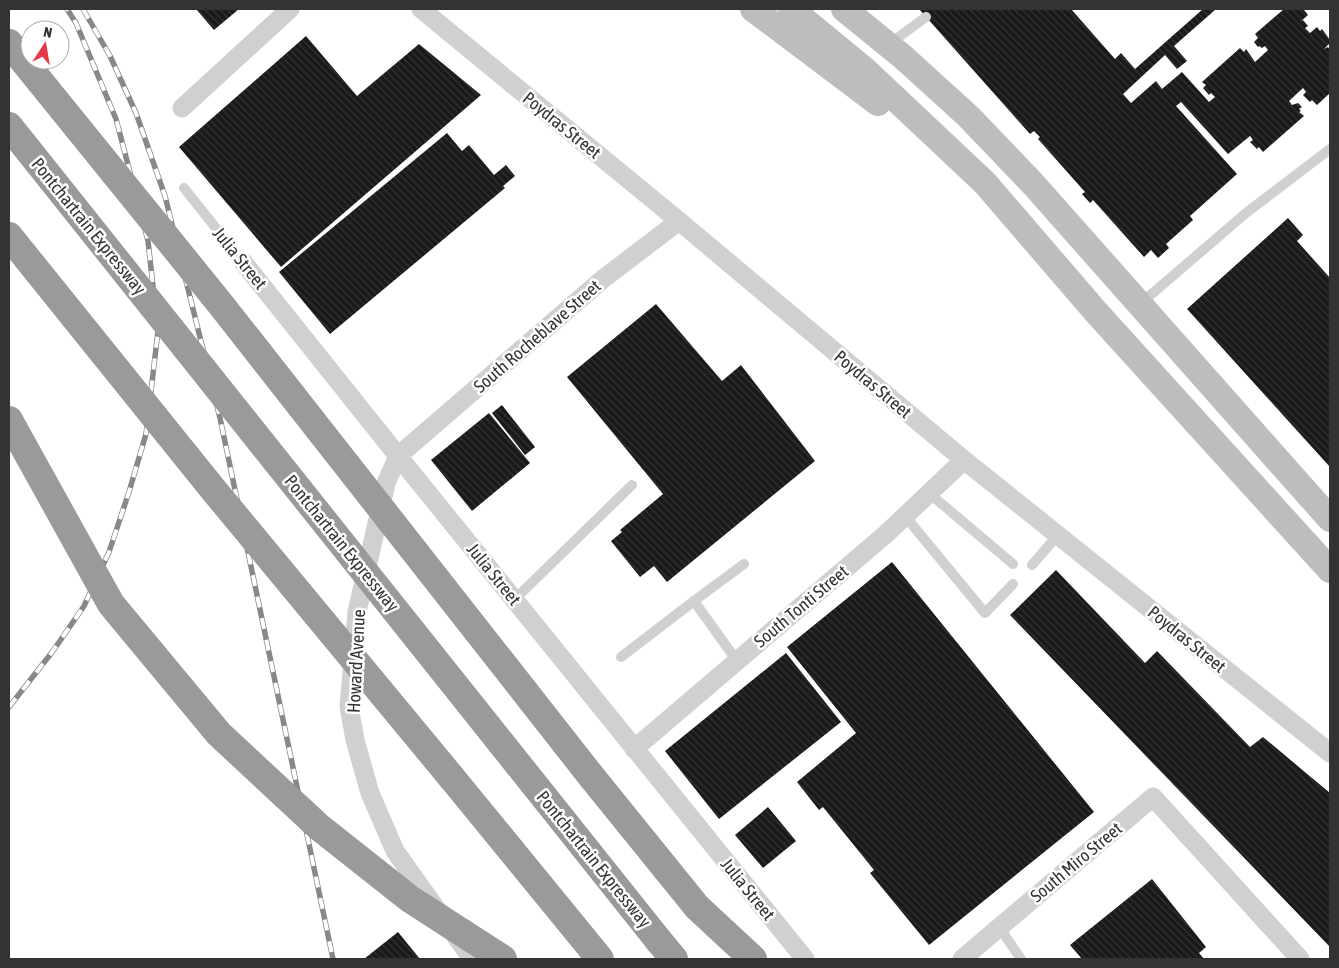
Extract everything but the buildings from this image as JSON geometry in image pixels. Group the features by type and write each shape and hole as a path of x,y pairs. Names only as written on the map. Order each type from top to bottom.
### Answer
{"highway":[{"path":"9,43 222,306 591,776 697,907 754,959"},
{"name":"Pontchartrain Expressway","path":"9,126 667,950"},
{"path":"9,236 212,488 600,959"},
{"path":"9,420 111,604 219,734 319,827 410,899 503,959"}],"main road":[{"path":"753,9 985,183"},
{"path":"791,9 865,70 985,183 1096,312 1330,570"},
{"path":"844,9 889,45 969,117 1034,184 1330,519"}],"street":[{"path":"182,108 290,9"},
{"name":"Poydras Street","path":"421,9 679,221 964,460 1330,753"},
{"name":"South Rocheblave Street","path":"398,456 603,279 679,221"},
{"name":"Julia Street","path":"243,262 634,749 806,959"},
{"name":"Howard Avenue","path":"398,456 386,483 357,612 349,707 355,740 370,793 395,850 472,959"},
{"name":"South Tonti Street","path":"634,749 906,516 964,460"},
{"name":"South Miro Street","path":"962,959 1153,797 1300,959"}],"lane":[{"path":"889,45 926,17"},
{"path":"1140,304 1246,213 1330,149"},
{"name":"Julia Street","path":"184,188 243,262"},
{"path":"514,600 632,485"},
{"path":"930,494 1013,564"},
{"path":"906,516 984,613 1012,584"},
{"path":"1032,565 1058,536"},
{"path":"621,657 744,564"},
{"path":"694,601 737,661"},
{"path":"999,927 1021,959"}],"railway":[{"path":"9,707 53,651 84,606 109,552 146,434 158,331 148,241 116,119 76,23 67,9"},
{"path":"83,9 110,56 136,113 165,196 220,418 333,959"}]}
